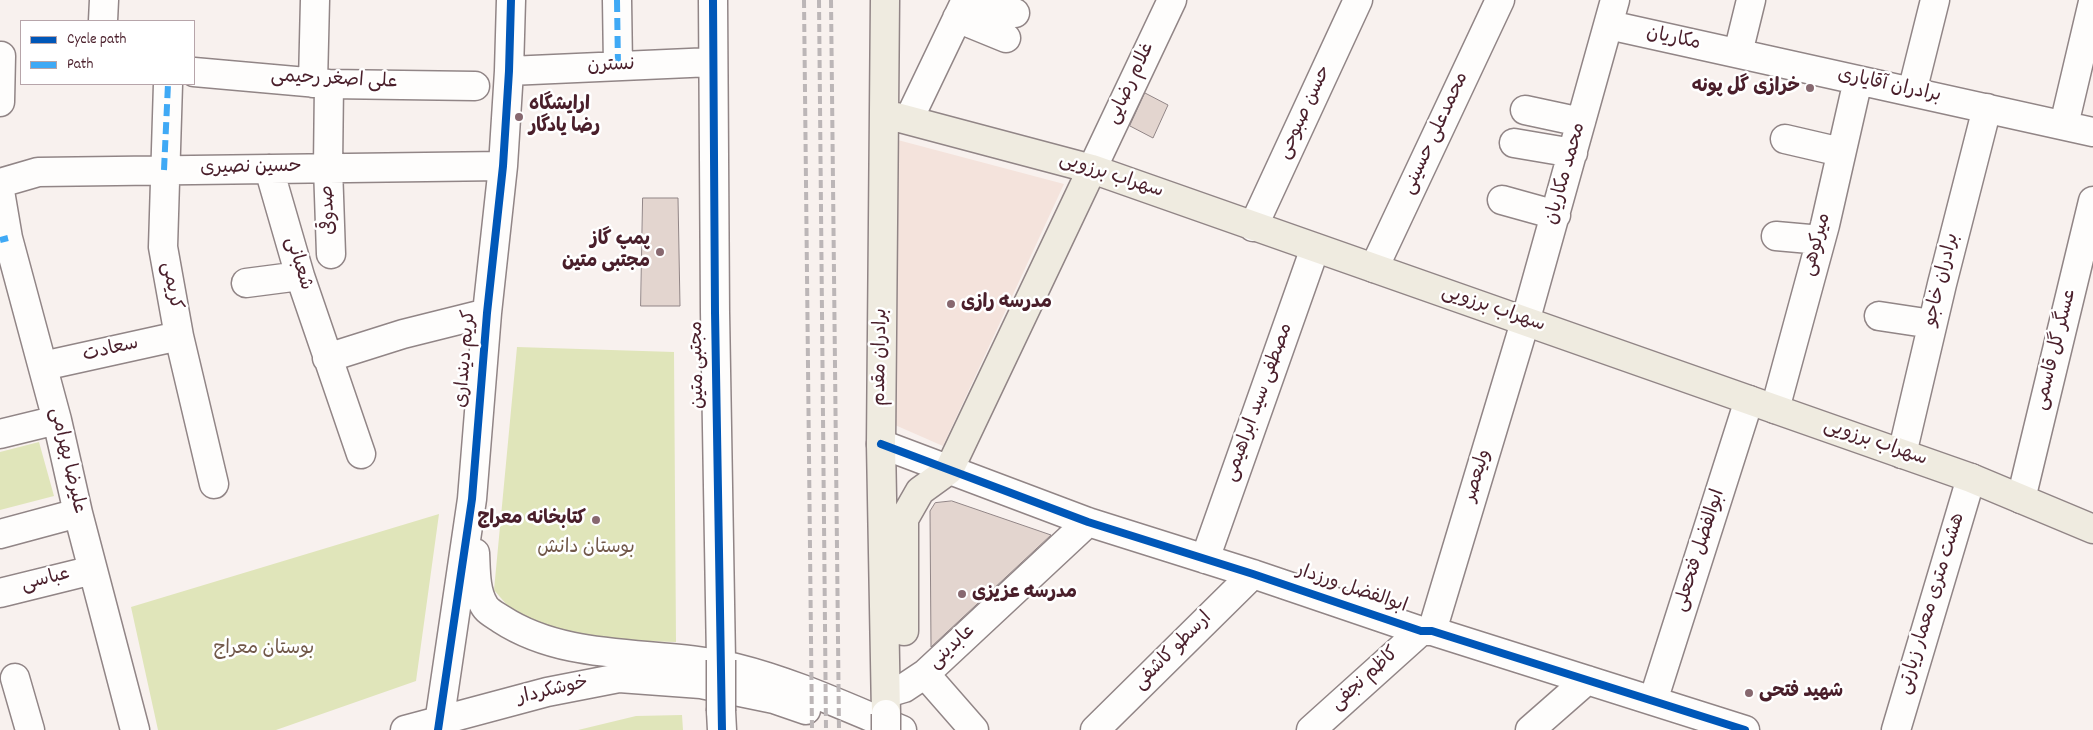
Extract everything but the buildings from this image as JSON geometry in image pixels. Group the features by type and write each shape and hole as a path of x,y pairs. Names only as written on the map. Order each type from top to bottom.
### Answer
{"main road":[{"name":"برادران مقدم","path":"873,0 890,115"},
{"name":"برادران مقدم","path":"885,0 890,115 881,444 899,709"},
{"name":"سهراب برزویی","path":"890,115 1092,169 1971,478 2093,530"},
{"path":"899,709 904,519 920,491 949,470 1092,169"}],"street":[{"path":"103,20 104,0"},
{"name":"صدوقی","path":"315,0 328,167 331,254"},
{"name":"کریم دینداری","path":"440,725 472,499 487,314 503,166 511,0"},
{"path":"617,0 618,66"},
{"name":"مجتبی متین","path":"713,0 712,62 722,720"},
{"path":"985,0 1015,13"},
{"name":"غلام رضایی","path":"1092,169 1172,0"},
{"name":"حسن صبوحی","path":"1254,226 1358,0"},
{"name":"محمدعلی حسینی","path":"1374,268 1500,0"},
{"path":"1738,54 1751,0"},
{"path":"1912,92 1935,0"},
{"path":"2064,125 2093,2"},
{"path":"890,115 962,9 1006,38"},
{"name":"مکاریان","path":"1612,13 1738,54"},
{"name":"محمد مکاریان","path":"1525,322 1612,13"},
{"name":"برادران آقایاری","path":"1738,54 2093,132"},
{"path":"0,102 7,57"},
{"name":"نسترن","path":"509,71 712,62"},
{"name":"علی اصغر رحیمی","path":"195,72 321,83 475,86"},
{"name":"میرکوهی","path":"1775,409 1820,240 1858,80"},
{"name":"کریمی","path":"168,85 163,247 179,336 214,484"},
{"name":"برادران خاجو","path":"1902,454 1932,324 1987,108"},
{"path":"1525,110 1582,122"},
{"path":"1785,139 1841,152"},
{"path":"1514,142 1573,153"},
{"name":"حسین نصیری","path":"0,183 38,172 503,166"},
{"name":"شعبانی","path":"269,169 300,276 361,454"},
{"name":"علیرضا بهرامی","path":"0,192 4,239 58,420 78,513 135,730"},
{"path":"1502,200 1556,215"},
{"name":"عسگر گل قاسمی","path":"2021,499 2093,201"},
{"path":"1776,236 1820,240"},
{"name":"مصطفی سید ابراهیمی","path":"1205,559 1316,248"},
{"path":"246,283 300,276"},
{"path":"327,358 403,334 487,314"},
{"path":"1879,316 1932,324"},
{"name":"ولیعصر","path":"1427,631 1525,322"},
{"name":"سعادت","path":"43,366 179,336"},
{"name":"ابوالفضل فتحعلی","path":"1654,701 1749,400"},
{"path":"0,434 58,420"},
{"name":"ابوالفضل ورزدار","path":"881,444 1088,522 1427,631 1654,701 1707,723 1744,730"},
{"name":"هشت متری معمار زیارتی","path":"1896,730 1971,478"},
{"path":"472,499 478,589 484,606 522,633 559,644 604,652 669,670 701,684 774,699 864,730"},
{"path":"0,534 78,513"},
{"name":"عابدینی","path":"899,709 1088,522"},
{"name":"عباسی","path":"0,593 93,570"},
{"name":"ارسطو کاشفی","path":"1094,730 1253,574"},
{"name":"کاظم نجفی","path":"1311,730 1427,631"},
{"path":"669,670 735,668 974,730"},
{"name":"خوشکردار","path":"405,730 440,725 548,692 669,670"},
{"path":"15,678 30,730"},
{"path":"1530,730 1587,680"}],"shaded area":[{"name":"مدرسه رازی","path":"894,139 1064,184 943,446 895,425"}],"green space":[{"name":"بوستان دانش","path":"517,347 674,352 676,642 572,639 519,619 494,590"},
{"path":"39,442 54,496 0,510 0,452"},
{"name":"بوستان معراج","path":"439,514 416,681 276,730 158,730 131,607"},
{"path":"682,715 683,730 578,730 636,716"}],"railway":[{"path":"804,0 812,730"},
{"path":"819,0 826,730"},
{"path":"831,0 839,730"}],"marked path":[{"path":"617,0 618,66"},
{"path":"164,170 168,85"},
{"path":"0,240 8,238"}],"cycle path":[{"path":"438,730 472,499 487,313 503,166 511,0"},
{"path":"713,0 715,312 722,730"},
{"path":"881,444 1088,522 1253,574 1421,631 1432,631 1745,730"}],"place":[{"name":"خرازی گل پونه","path":"1810,88"},
{"name":"ارایشگاه رضا یادگار","path":"519,117"},
{"name":"پمپ گاز مجتبی متین","path":"660,252"},
{"name":"مدرسه رازی","path":"951,304"},
{"name":"کتابخانه معراج","path":"596,520"},
{"name":"مدرسه عزیزی","path":"962,594"},
{"name":"شهید فتحی","path":"1749,693"}]}
